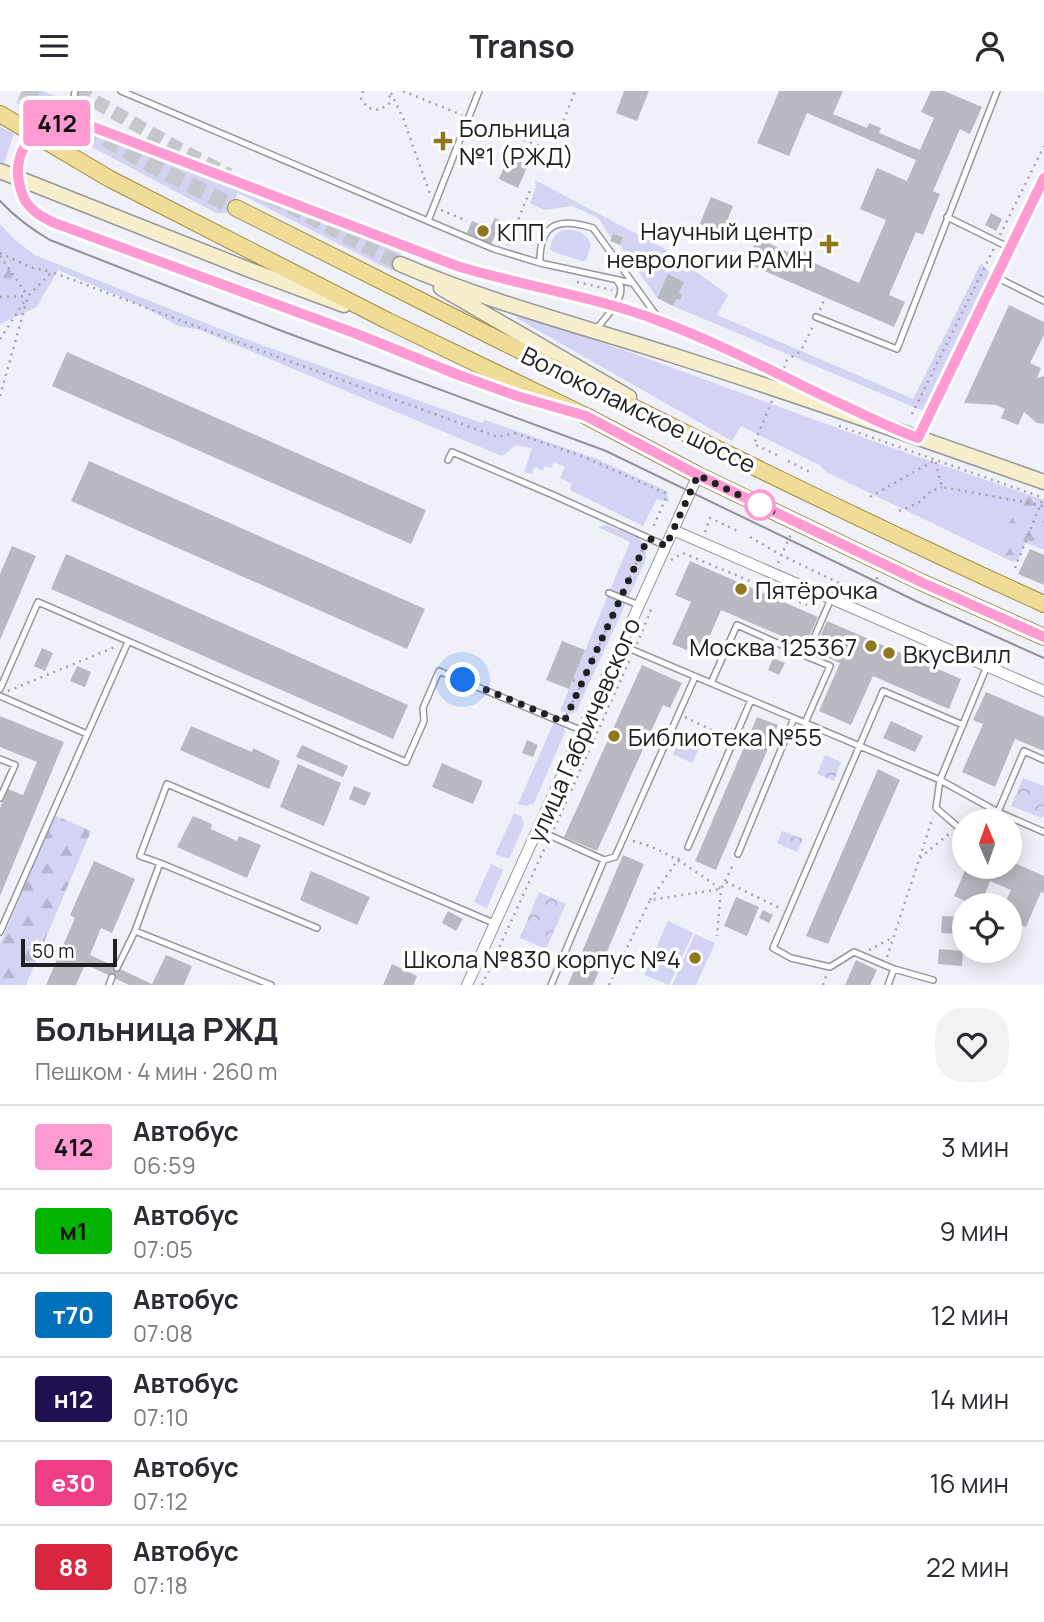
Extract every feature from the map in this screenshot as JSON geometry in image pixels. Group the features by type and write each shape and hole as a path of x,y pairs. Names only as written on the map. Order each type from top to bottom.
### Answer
{"main road":[{"name":"Волоколамское шоссе","path":"0,114 110,179 388,321 586,416 698,475 921,582 1044,637"},
{"name":"Волоколамское шоссе","path":"0,171 250,270 388,321"},
{"name":"Волоколамское шоссе","path":"236,208 718,449 906,541 1044,604"},
{"path":"718,449 400,264 437,280 896,430 1044,482"}],"street":[{"path":"586,416 517,396 456,374 357,334 52,222 36,213 24,199 19,184 21,154 37,131 48,125 71,120 102,129 457,266 491,277 614,306 661,321 896,430"},
{"path":"918,438 1044,178"},
{"name":"улица Габричевского","path":"467,985 698,475"},
{"path":"674,530 1044,691"}],"lane":[{"path":"71,120 75,91"},
{"path":"121,91 505,253 632,283"},
{"path":"428,221 479,91"},
{"path":"816,317 897,349 997,91"},
{"path":"947,217 1010,248"},
{"path":"540,263 540,248 549,229 562,222 593,228 661,321"},
{"path":"996,277 1044,301"},
{"path":"590,329 599,326 614,306 622,287 613,279"},
{"path":"449,460 452,452 666,546"},
{"path":"609,593 639,605"},
{"path":"806,656 831,599"},
{"path":"87,734 0,693 37,603 406,762 424,721 423,708 439,671 583,731"},
{"path":"711,683 737,625 830,666 805,723"},
{"path":"0,932 128,642"},
{"path":"621,645 940,780 993,809"},
{"path":"952,822 936,808 940,780 986,666"},
{"path":"538,829 604,860 615,857 695,677"},
{"path":"933,979 894,969 854,952 830,967 791,958 772,948 883,691 963,725"},
{"path":"688,847 751,700"},
{"path":"738,854 794,718"},
{"path":"999,809 1024,751 1044,760"},
{"path":"0,759 15,765 0,798"},
{"path":"317,928 140,856 167,784 496,924"},
{"path":"1022,822 1044,832"},
{"path":"551,985 604,860"},
{"path":"117,968 135,931 160,863"},
{"path":"135,931 271,985"},
{"path":"888,985 894,969"},
{"path":"109,985 112,977"}],"path":[{"path":"363,91 361,99 368,108 379,110 389,104 390,92"},
{"path":"403,91 552,151 575,91"},
{"path":"390,92 403,118 434,207 467,221"},
{"path":"912,414 1044,146"},
{"path":"0,254 498,437 514,433 594,461 665,493 666,498 564,722"},
{"path":"0,254 28,296 0,396"},
{"path":"0,339 28,296 52,272"},
{"path":"0,297 28,296"},
{"path":"788,360 801,351 825,297"},
{"path":"772,402 754,444 777,455"},
{"path":"836,425 1044,498 1015,568"},
{"path":"935,460 942,487"},
{"path":"870,497 935,460"},
{"path":"788,461 810,472"},
{"path":"899,511 918,503 931,491 942,487 1042,506"},
{"path":"705,532 710,518 738,531"},
{"path":"777,564 791,534"},
{"path":"750,537 868,597"},
{"path":"671,560 683,553 807,605"},
{"path":"866,603 878,576"},
{"path":"482,985 634,651 655,599"},
{"path":"0,693 128,642"},
{"path":"573,680 581,684"},
{"path":"678,714 734,741"},
{"path":"885,965 936,808"},
{"path":"920,858 952,832"},
{"path":"623,838 649,845 678,860 722,889"},
{"path":"609,985 650,900 688,847"},
{"path":"717,936 722,889 738,854"},
{"path":"726,882 788,912"},
{"path":"650,900 722,889"},
{"path":"860,954 894,937"}],"green space":[{"path":"23,91 42,91 60,98 56,105 33,115 16,103"},
{"path":"0,127 14,133 4,163 0,162"},
{"path":"74,128 402,252 392,271 238,193 228,213 216,213 58,129"},
{"path":"535,180 665,249 728,295 717,315 913,399 981,263 990,273 923,411 673,306 676,299 680,300 682,295 679,293 684,282 669,275 657,298 620,245 623,237 613,234 611,238 599,219 572,206 544,210 530,203 536,187"},
{"path":"0,224 35,255 248,340 482,423 485,420 597,459 667,491 669,502 657,499 643,526 570,490 572,484 560,478 565,467 554,462 551,468 545,466 543,471 534,467 532,474 524,472 532,448 516,445 502,456 200,330 178,326 144,307 58,270 37,307 0,324 0,291 10,291 10,267 0,250"},
{"path":"564,230 577,231 587,237 591,245 586,260 582,261 550,249 554,237"},
{"path":"0,250 12,275 10,291 0,291"},
{"path":"519,314 1044,500 1044,536 1031,530 1018,560 1013,562 828,473 819,465 741,426 732,441 516,318"},
{"path":"1024,495 1044,502 1044,550 1026,543 1014,555 1001,556 999,549 1010,538 1009,524"},
{"path":"607,525 639,538 646,547 646,559 577,710 572,714 560,711 630,542 598,527"},
{"path":"554,722 562,725 565,732 534,803 526,806 518,804"},
{"path":"684,729 704,738 692,763 673,754"},
{"path":"825,755 841,762 834,781 817,774"},
{"path":"1023,778 1044,786 1042,818 1011,806"},
{"path":"514,813 522,817 524,825 509,859 495,854"},
{"path":"54,815 91,831 26,985 0,985 0,944"},
{"path":"782,831 803,839 797,852 777,843"},
{"path":"491,864 503,870 487,908 474,902"},
{"path":"539,892 566,904 546,949 520,938"},
{"path":"668,921 693,933 669,985 644,975"},
{"path":"695,934 715,943 696,985 672,985"}],"building":[{"path":"624,91 649,91 637,121 616,113"},
{"path":"779,91 843,91 833,114 867,128 869,123 881,128 879,133 920,150 934,118 921,112 931,91 944,91 982,107 970,134 960,129 933,191 940,194 923,235 916,232 889,295 905,302 894,327 746,263 757,238 797,256 803,251 810,254 812,262 859,283 886,220 860,209 877,168 907,181 916,160 807,113 789,156 757,143"},
{"path":"508,157 528,165 518,188 499,179"},
{"path":"711,197 733,206 721,237 698,228"},
{"path":"991,213 1002,219 996,231 985,225"},
{"name":"КПП","path":"495,218 502,221 491,244 467,233 472,221 490,228"},
{"path":"613,234 623,237 620,245 610,241"},
{"path":"668,274 684,282 679,293 682,294 680,300 676,299 673,306 657,298"},
{"path":"1009,305 1044,322 1044,335 1030,363 1041,368 1037,378 1044,376 1044,424 1037,423 1024,412 1018,425 1001,418 1005,409 996,405 964,403"},
{"path":"67,352 426,510 411,544 52,386"},
{"path":"89,461 425,609 407,649 71,501"},
{"path":"12,546 36,556 0,640 0,574"},
{"path":"1030,549 1044,555 1044,585 1018,574"},
{"path":"66,554 408,705 393,739 51,589"},
{"path":"690,561 818,617 805,646 721,610 701,656 672,644 691,602 675,595"},
{"path":"827,621 961,679 949,709 873,676 851,725 819,711 840,663 814,651"},
{"path":"562,641 585,650 569,689 546,680"},
{"path":"42,648 53,653 45,671 34,666"},
{"path":"773,658 785,663 779,675 768,670"},
{"path":"642,665 682,683 670,708 663,705 597,851 564,837"},
{"path":"77,666 91,672 85,687 70,681"},
{"path":"986,692 1044,717 1044,751 1015,739 995,787 962,772 983,724 973,720"},
{"path":"0,716 64,742 0,896 0,808 8,789 23,795 37,762 0,747"},
{"path":"757,717 778,725 716,870 695,861"},
{"path":"891,721 923,736 915,752 883,738"},
{"path":"191,726 252,752 253,748 280,761 269,789 180,750"},
{"path":"527,740 538,745 533,757 522,753"},
{"path":"302,745 348,766 343,777 296,757"},
{"path":"442,763 483,781 473,804 432,787"},
{"path":"298,764 341,783 324,826 280,807"},
{"path":"878,769 900,780 828,944 806,936"},
{"path":"354,786 371,793 365,806 349,799"},
{"path":"193,816 212,824 211,829 237,841 239,836 261,845 247,878 177,847"},
{"path":"623,855 644,864 593,985 568,985"},
{"path":"94,861 135,879 112,933 101,928 90,955 152,984 166,955 192,966 184,985 129,985 85,964 76,985 46,985 75,918 70,915"},
{"path":"1022,866 1044,876 1044,893 1041,892 1026,927 1022,926 1022,893 1010,893 1011,890 990,881 986,893 955,893 961,879 1022,879"},
{"path":"311,871 370,897 357,925 300,900"},
{"path":"736,897 759,907 747,936 724,926"},
{"path":"763,910 773,915 769,923 759,918"},
{"path":"448,911 463,919 456,931 442,923"},
{"path":"942,916 952,916 952,933 941,933"},
{"path":"939,949 952,950 952,963 962,963 962,966 938,964"},
{"path":"856,960 877,970 870,985 845,985"},
{"path":"392,964 417,976 413,985 383,985"}],"tunnel":[{"path":"22,91 151,165 236,208"},
{"path":"77,91 229,175"},
{"path":"271,197 400,264"}],"tram line":[{"path":"0,201 36,232 50,240 282,331 606,451 916,601 1044,658"}],"bus line":[{"name":"412","path":"1044,178 918,438 661,321 614,306 491,277 457,266 80,122 61,121 37,131 27,142 18,169 24,199 36,213 52,222 357,334 456,374 517,396 586,416 698,475 921,582 1044,637"}],"place":[{"name":"Больница №1 (РЖД)","path":"443,141"},
{"name":"КПП","path":"483,231"},
{"name":"Научный центр неврологии РАМН","path":"829,244"},
{"name":"Пятёрочка","path":"741,589"},
{"name":"Москва 125367","path":"871,646"},
{"name":"ВкусВилл","path":"889,653"},
{"name":"Библиотека №55","path":"614,736"},
{"name":"Школа №830 корпус №4","path":"695,958"}],"route":[{"path":"463,680 564,722 648,538 666,546 698,475 772,511 760,505"}]}
